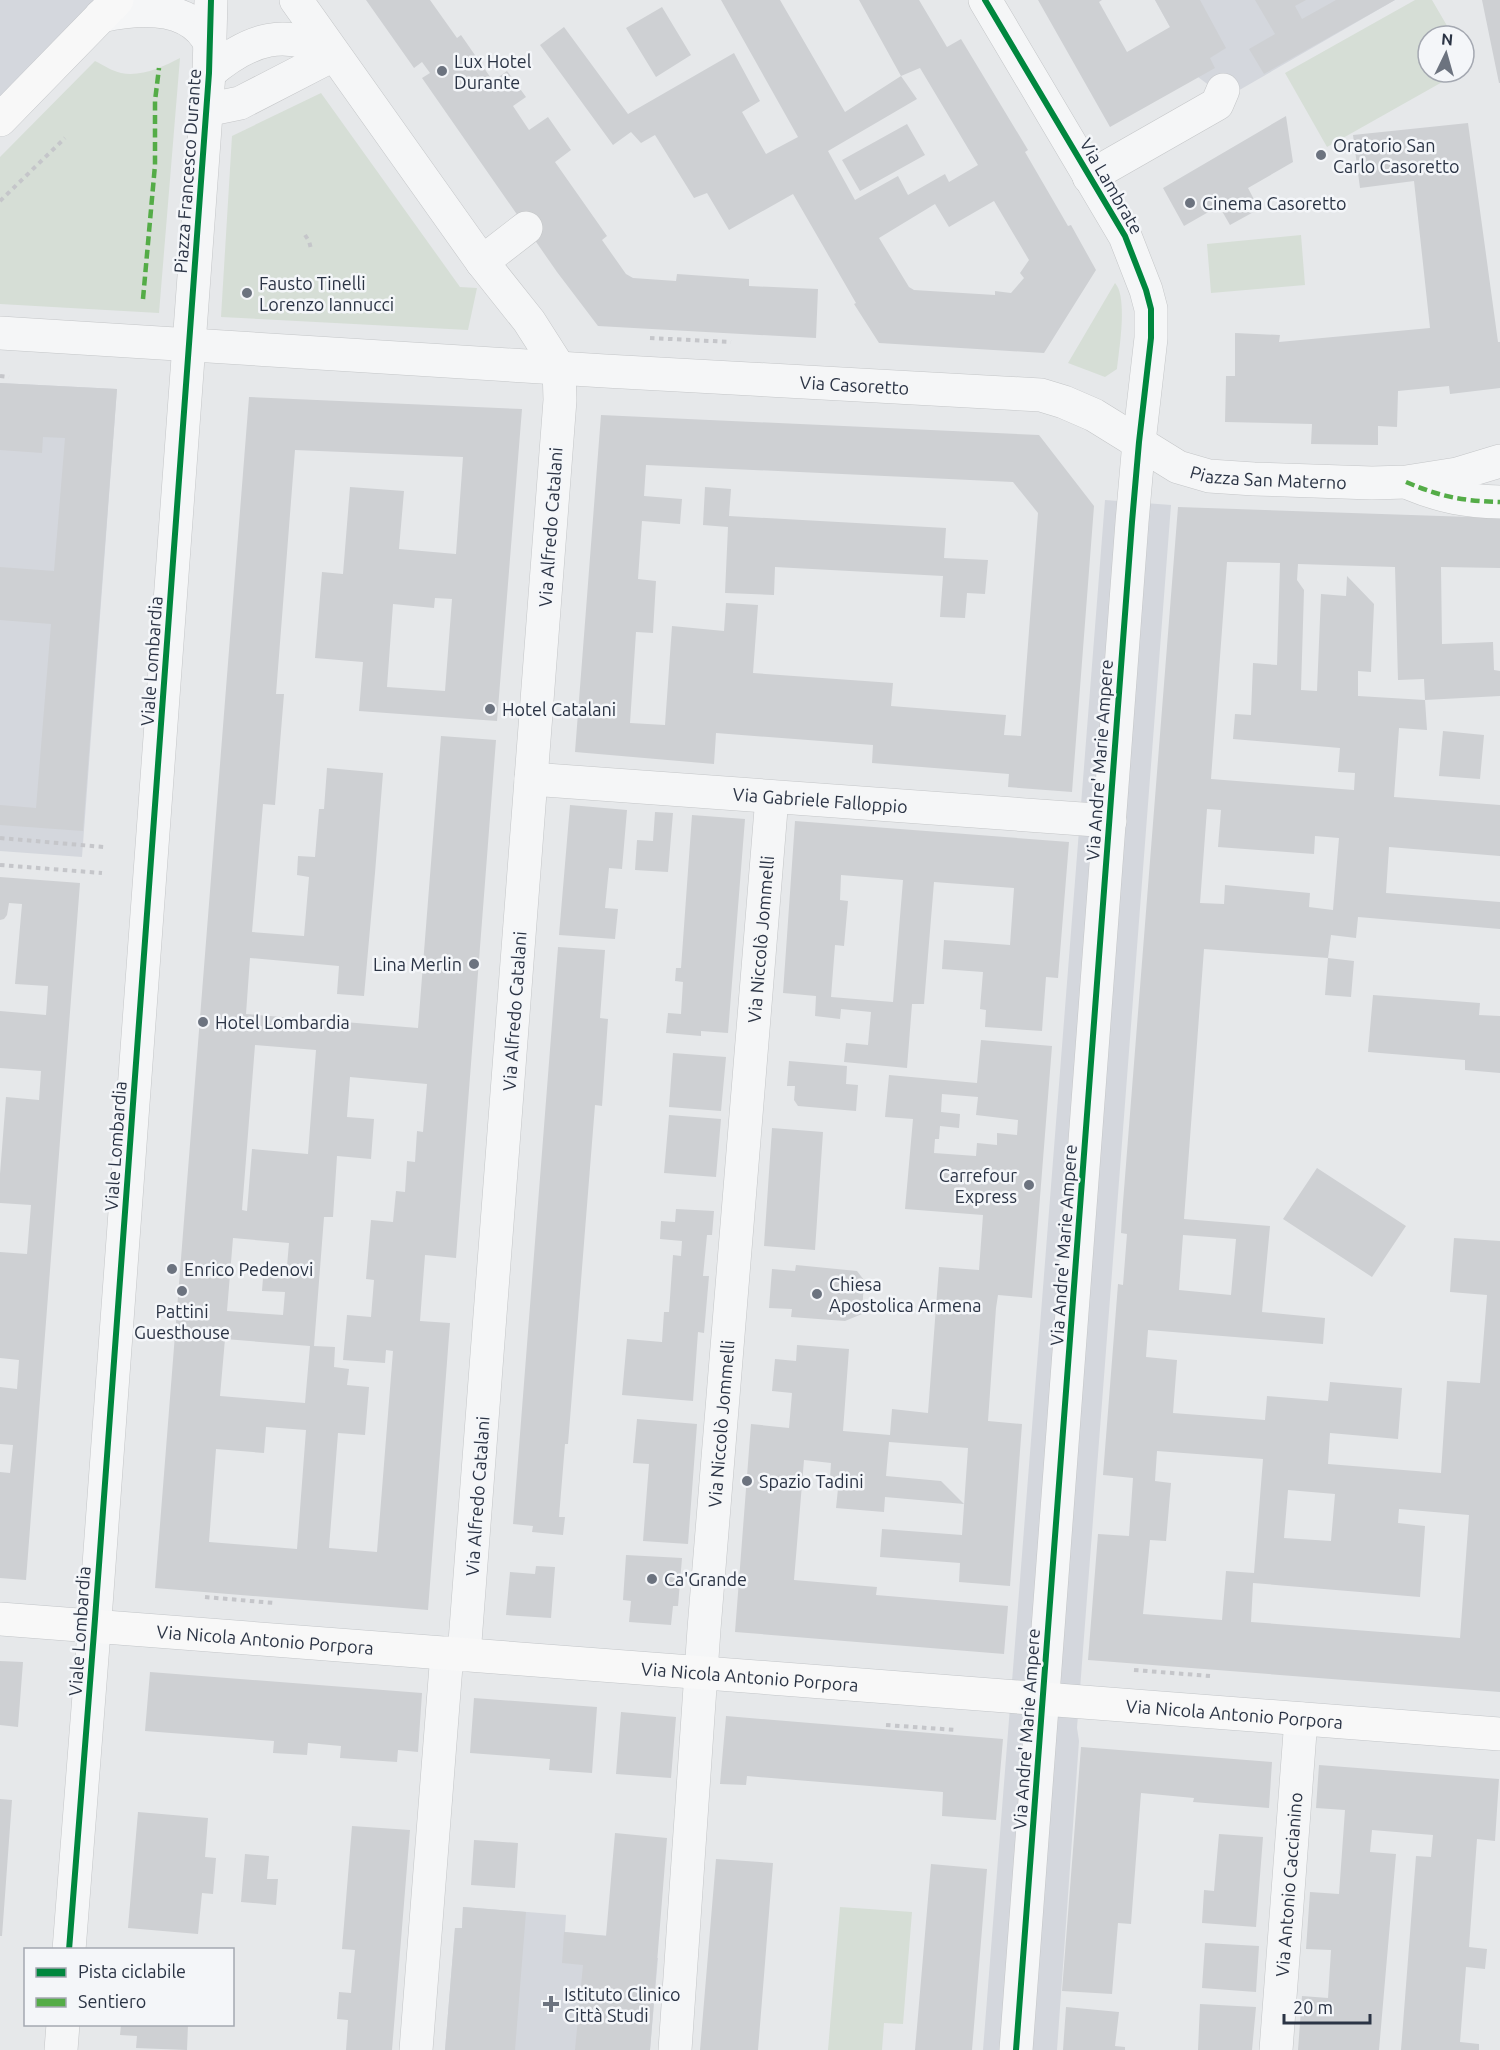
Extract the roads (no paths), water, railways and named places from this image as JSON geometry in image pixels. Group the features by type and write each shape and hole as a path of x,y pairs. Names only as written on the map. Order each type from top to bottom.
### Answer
{"main road":[{"path":"0,120 109,8"},
{"name":"Via Nicola Antonio Porpora","path":"0,1619 1500,1734"}],"street":[{"name":"Piazza Francesco Durante","path":"189,345 210,57 211,0"},
{"name":"Piazza Francesco Durante","path":"210,57 225,0"},
{"path":"296,0 482,262 528,321 559,368"},
{"name":"Via Lambrate","path":"985,0 1125,236 1138,267 1149,299 1151,338 1139,442"},
{"path":"109,8 174,14 197,26 207,37 210,57 284,38 305,42 333,55"},
{"path":"206,110 240,103 333,55"},
{"path":"1089,177 1217,104 1223,90"},
{"path":"482,262 526,228"},
{"path":"0,333 559,368"},
{"name":"Viale Lombardia","path":"69,1948 189,345"},
{"name":"Via Casoretto","path":"559,368 1041,395 1094,415 1139,442"},
{"name":"Via Alfredo Catalani","path":"416,2050 456,1654 531,779 560,400 559,368"},
{"name":"Piazza San Materno","path":"1139,442 1178,467 1209,476 1266,480 1406,482 1457,474 1500,461"},
{"name":"Via Andre' Marie Ampere","path":"1016,2050 1139,442"},
{"name":"Piazza San Materno","path":"1406,482 1445,497 1469,501 1500,502"},
{"name":"Via Gabriele Falloppio","path":"531,779 1110,821"},
{"name":"Via Niccolò Jommelli","path":"675,2050 705,1617 772,797"},
{"name":"Via Antonio Caccianino","path":"1276,2050 1301,1719"},
{"path":"61,2050 63,2026"}],"place":[{"name":"Lux Hotel Durante","path":"442,71"},
{"name":"Oratorio San Carlo Casoretto","path":"1321,155"},
{"name":"Cinema Casoretto","path":"1190,203"},
{"name":"Fausto Tinelli Lorenzo Iannucci","path":"247,293"},
{"name":"Hotel Catalani","path":"490,709"},
{"name":"Lina Merlin","path":"474,964"},
{"name":"Hotel Lombardia","path":"203,1022"},
{"name":"Carrefour Express","path":"1029,1185"},
{"name":"Enrico Pedenovi","path":"172,1269"},
{"name":"Pattini Guesthouse","path":"182,1291"},
{"name":"Chiesa Apostolica Armena","path":"817,1294"},
{"name":"Spazio Tadini","path":"747,1481"},
{"name":"Ca'Grande","path":"652,1579"},
{"name":"Istituto Clinico Città Studi","path":"551,2004"}]}
